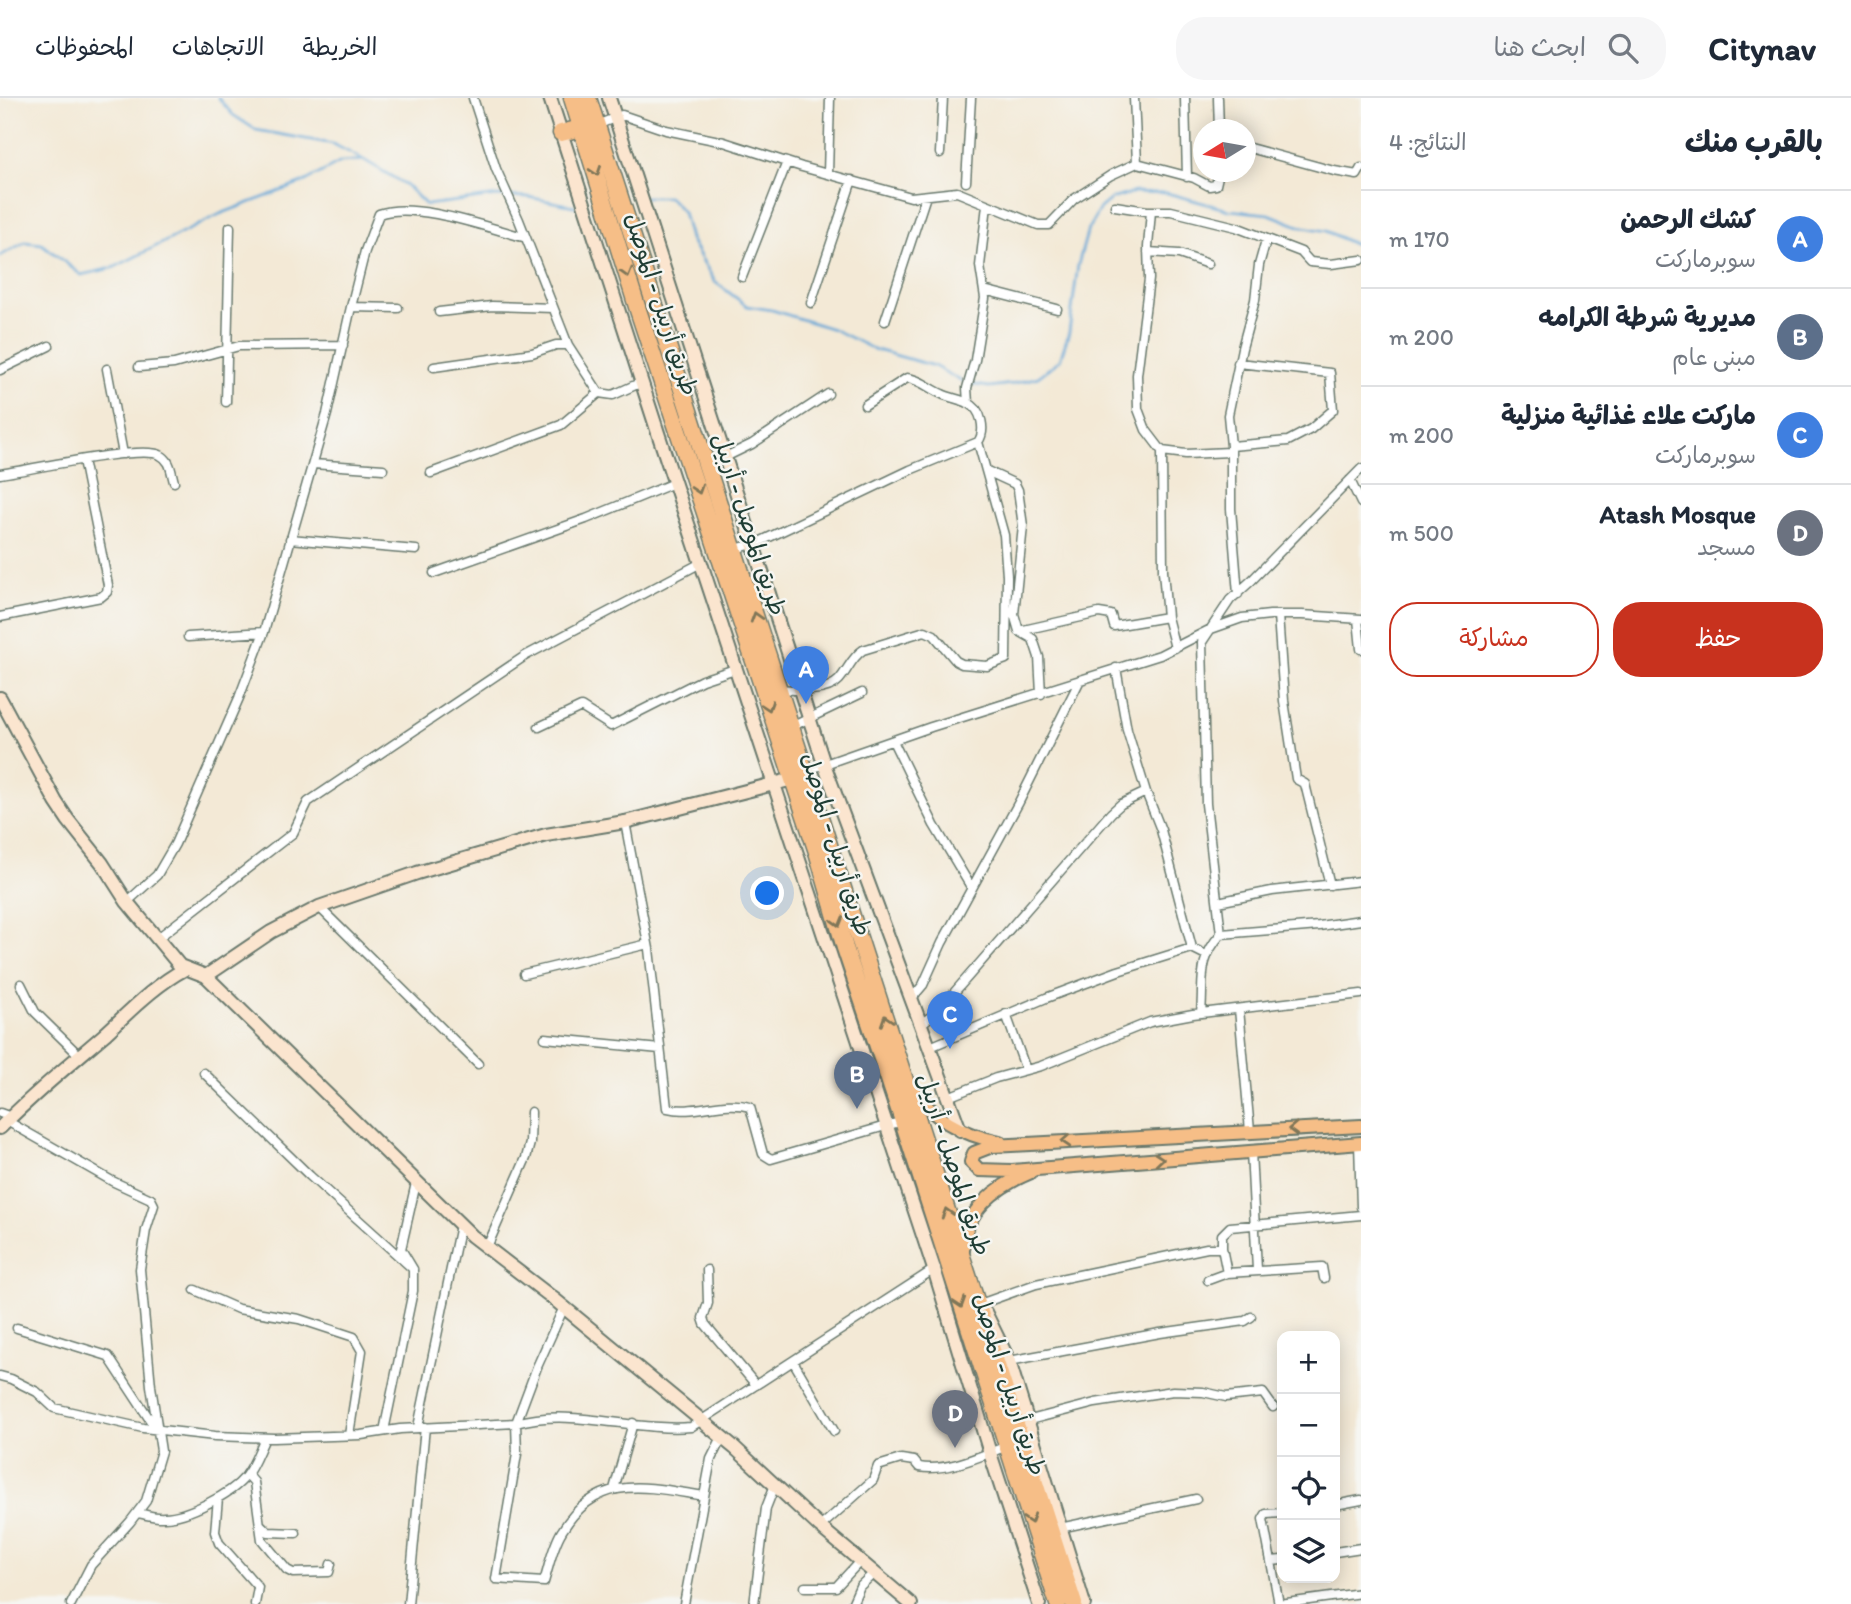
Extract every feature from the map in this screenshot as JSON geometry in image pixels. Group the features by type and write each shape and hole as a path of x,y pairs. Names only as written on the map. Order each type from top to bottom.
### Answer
{"highway":[{"name":"طريق أربيل - الموصل","path":"572,98 581,128 614,202 638,310 799,775 845,948 903,1121 941,1265 1007,1446 1058,1604"},
{"name":"طريق الموصل - أربيل","path":"588,98 597,125 614,202 707,466 779,689 790,727 799,775 901,1068 1074,1604"},
{"path":"561,133 581,128"}],"main road":[{"path":"550,98 886,1128 941,1265 989,1453 1039,1604"},
{"path":"608,98 824,764 960,1130"},
{"path":"0,698 62,811 103,863 127,902 185,969 206,976 460,1225 722,1437 820,1527 911,1604"},
{"path":"206,976 271,932 319,907 482,852 546,835 625,822 774,784 799,775"},
{"path":"4,1120 146,997 185,969"},
{"path":"901,1068 913,1090 941,1119 960,1130 991,1141 1017,1144"},
{"path":"1360,1143 1042,1169 984,1171 974,1167 971,1162 978,1150 1017,1144 1361,1126"},
{"path":"966,1272 963,1240 975,1211 1009,1183 1042,1169"},
{"path":"976,1297 1009,1360 1084,1604"}],"street":[{"path":"473,98 495,169 519,220 523,237 568,345 599,393"},
{"path":"828,174 830,98"},
{"path":"940,153 943,98"},
{"path":"966,182 971,98"},
{"path":"1134,98 1137,163"},
{"path":"1185,98 1187,177"},
{"path":"1219,98 1219,119"},
{"path":"597,125 622,115 666,130 724,142 911,197 957,192 1038,225 1049,225 1074,199 1111,175 1137,163 1193,179"},
{"path":"1256,150 1334,171 1357,174 1361,168"},
{"path":"742,277 787,162"},
{"path":"811,303 852,180"},
{"path":"1199,182 1209,186 1216,185 1217,182"},
{"path":"885,321 926,196"},
{"path":"968,403 967,388 975,360 984,290 980,266 987,205"},
{"path":"1115,206 1171,211 1236,227 1301,252 1310,262 1331,264 1361,260"},
{"path":"127,902 157,875 175,844 239,698 264,632 327,414 365,251 379,214 390,210 415,210 523,237"},
{"path":"1151,211 1149,279 1137,376 1138,409 1146,430 1162,451 1163,571 1167,617 1174,648"},
{"path":"226,402 230,227"},
{"path":"1238,594 1231,509 1228,415 1238,363 1255,300 1265,240"},
{"path":"1148,252 1179,254 1208,264"},
{"path":"984,290 1056,309"},
{"path":"439,312 492,306 553,308"},
{"path":"351,307 398,308"},
{"path":"139,367 173,364 227,347 343,345"},
{"path":"434,367 568,345"},
{"path":"0,370 49,346"},
{"path":"1162,451 1186,454 1287,441 1311,429 1333,410 1330,373 1238,363"},
{"path":"107,369 123,454"},
{"path":"734,549 753,544 910,470 978,442 981,438 981,420 976,410 968,403 942,394 914,379 907,378 865,405"},
{"path":"431,473 561,425 599,393 613,395 642,382"},
{"path":"707,466 752,444 828,394"},
{"path":"779,689 800,690 830,686 836,683 856,655 863,650 925,631 934,635 956,662 987,666 1006,659 1007,576 1004,535 978,442"},
{"path":"0,474 149,452 169,461 174,482"},
{"path":"0,617 101,597 107,592 108,585 83,460"},
{"path":"313,464 383,468"},
{"path":"1201,1013 1201,969 1206,955 1222,934 1206,804 1202,642 1230,600 1361,469"},
{"path":"987,471 1014,484 1018,490 1023,526 1014,614 1019,631 1033,639 1039,657 1041,694"},
{"path":"1350,480 1361,503"},
{"path":"434,573 586,519 674,482"},
{"path":"290,539 416,550"},
{"path":"158,938 293,833 308,802 525,656 701,563"},
{"path":"1019,631 1099,613 1111,615 1114,626 1167,617"},
{"path":"799,775 930,727 1160,656 1211,629 1242,618 1278,615 1359,619 1361,649"},
{"path":"1278,615 1284,701 1296,779 1305,784 1330,886"},
{"path":"188,637 264,632"},
{"path":"1116,668 1127,730 1161,830 1192,948"},
{"path":"539,727 580,706 611,726 702,680 735,669"},
{"path":"912,998 923,985 971,887 1019,802 1080,680"},
{"path":"790,727 862,693"},
{"path":"893,741 934,825 971,887"},
{"path":"921,1024 938,1011 1111,813 1121,804 1146,792"},
{"path":"625,822 648,944 667,1108 681,1111 740,1104 750,1107 763,1154 771,1159 903,1121"},
{"path":"1218,902 1272,891 1361,881"},
{"path":"319,907 478,1064"},
{"path":"1222,934 1361,920"},
{"path":"524,974 648,944"},
{"path":"930,1047 1006,1014 1118,971 1192,948 1206,955"},
{"path":"21,984 35,1012 79,1055"},
{"path":"948,1097 1150,1022 1201,1013 1361,994"},
{"path":"1239,1009 1250,1131"},
{"path":"1006,1014 1026,1070"},
{"path":"545,1038 660,1049"},
{"path":"204,1073 310,1176 413,1269"},
{"path":"487,1247 526,1158 530,1143 531,1112"},
{"path":"4,1120 112,1181 151,1199 154,1205 146,1230 140,1269 151,1386 161,1451 146,1501 91,1565 71,1604"},
{"path":"1360,1143 1361,1207"},
{"path":"1251,1151 1257,1270"},
{"path":"384,1431 413,1291 413,1269 401,1249 416,1183"},
{"path":"1227,1273 1222,1235 1230,1227 1361,1215"},
{"path":"408,1604 422,1427 460,1225"},
{"path":"976,1297 1207,1248 1222,1248"},
{"path":"0,1376 37,1392 54,1408 158,1429 215,1436 265,1438 349,1435 422,1427 516,1423 534,1418 691,1427 941,1265"},
{"path":"1208,1280 1227,1273 1322,1267 1324,1278"},
{"path":"707,1270 708,1303 705,1324 756,1385"},
{"path":"195,1290 238,1308 299,1319 354,1337 362,1351 349,1435"},
{"path":"564,1307 516,1423 517,1454 496,1579 544,1582 561,1532 585,1502 614,1489 638,1486 704,1496"},
{"path":"1009,1360 1245,1321 1251,1317"},
{"path":"17,1328 108,1356 158,1429"},
{"path":"793,1361 834,1431"},
{"path":"1026,1421 1095,1403 1173,1391 1203,1392 1226,1397 1263,1393 1270,1399 1273,1407"},
{"path":"614,1489 633,1423"},
{"path":"684,1604 711,1460 722,1437"},
{"path":"137,1513 165,1518 218,1498 236,1487 247,1475 265,1438"},
{"path":"820,1527 873,1480 878,1466 901,1459 914,1461 919,1467 929,1469 967,1461 1007,1446"},
{"path":"247,1475 254,1482 262,1540 287,1570 293,1573 329,1572 331,1564"},
{"path":"754,1604 766,1508 775,1485"},
{"path":"218,1498 215,1532 219,1543 258,1587 255,1604"},
{"path":"1060,1528 1196,1499"},
{"path":"1340,1503 1361,1500"},
{"path":"1277,1513 1266,1514 1263,1519 1279,1604 1361,1593"},
{"path":"260,1524 268,1532 296,1534"},
{"path":"1340,1551 1361,1548"},
{"path":"806,1587 836,1587 861,1560"},
{"path":"1271,1561 1277,1560"},
{"path":"852,1604 860,1586 875,1572"}],"waterway":[{"path":"218,98 233,115 256,130 333,144 406,185 426,205 498,196 528,197 579,207"},
{"path":"0,256 25,242 42,244 81,275 113,268 220,214 302,183 341,162 364,160"},
{"path":"971,384 989,387 1038,377 1060,360 1069,332 1078,265 1088,229 1100,208 1111,199 1135,192 1167,193 1229,210 1269,214 1361,245"},
{"path":"644,197 669,197 683,212 690,239 715,282 747,306 772,310 833,329 873,349 934,366 965,383"}],"place":[{"name":"كشك الرحمن","path":"806,704"},
{"name":"ماركت علاء غذائية منزلية","path":"950,1049"},
{"name":"مديرية شرطة الكرامه","path":"857,1109"},
{"name":"Atash Mosque","path":"955,1448"}]}
